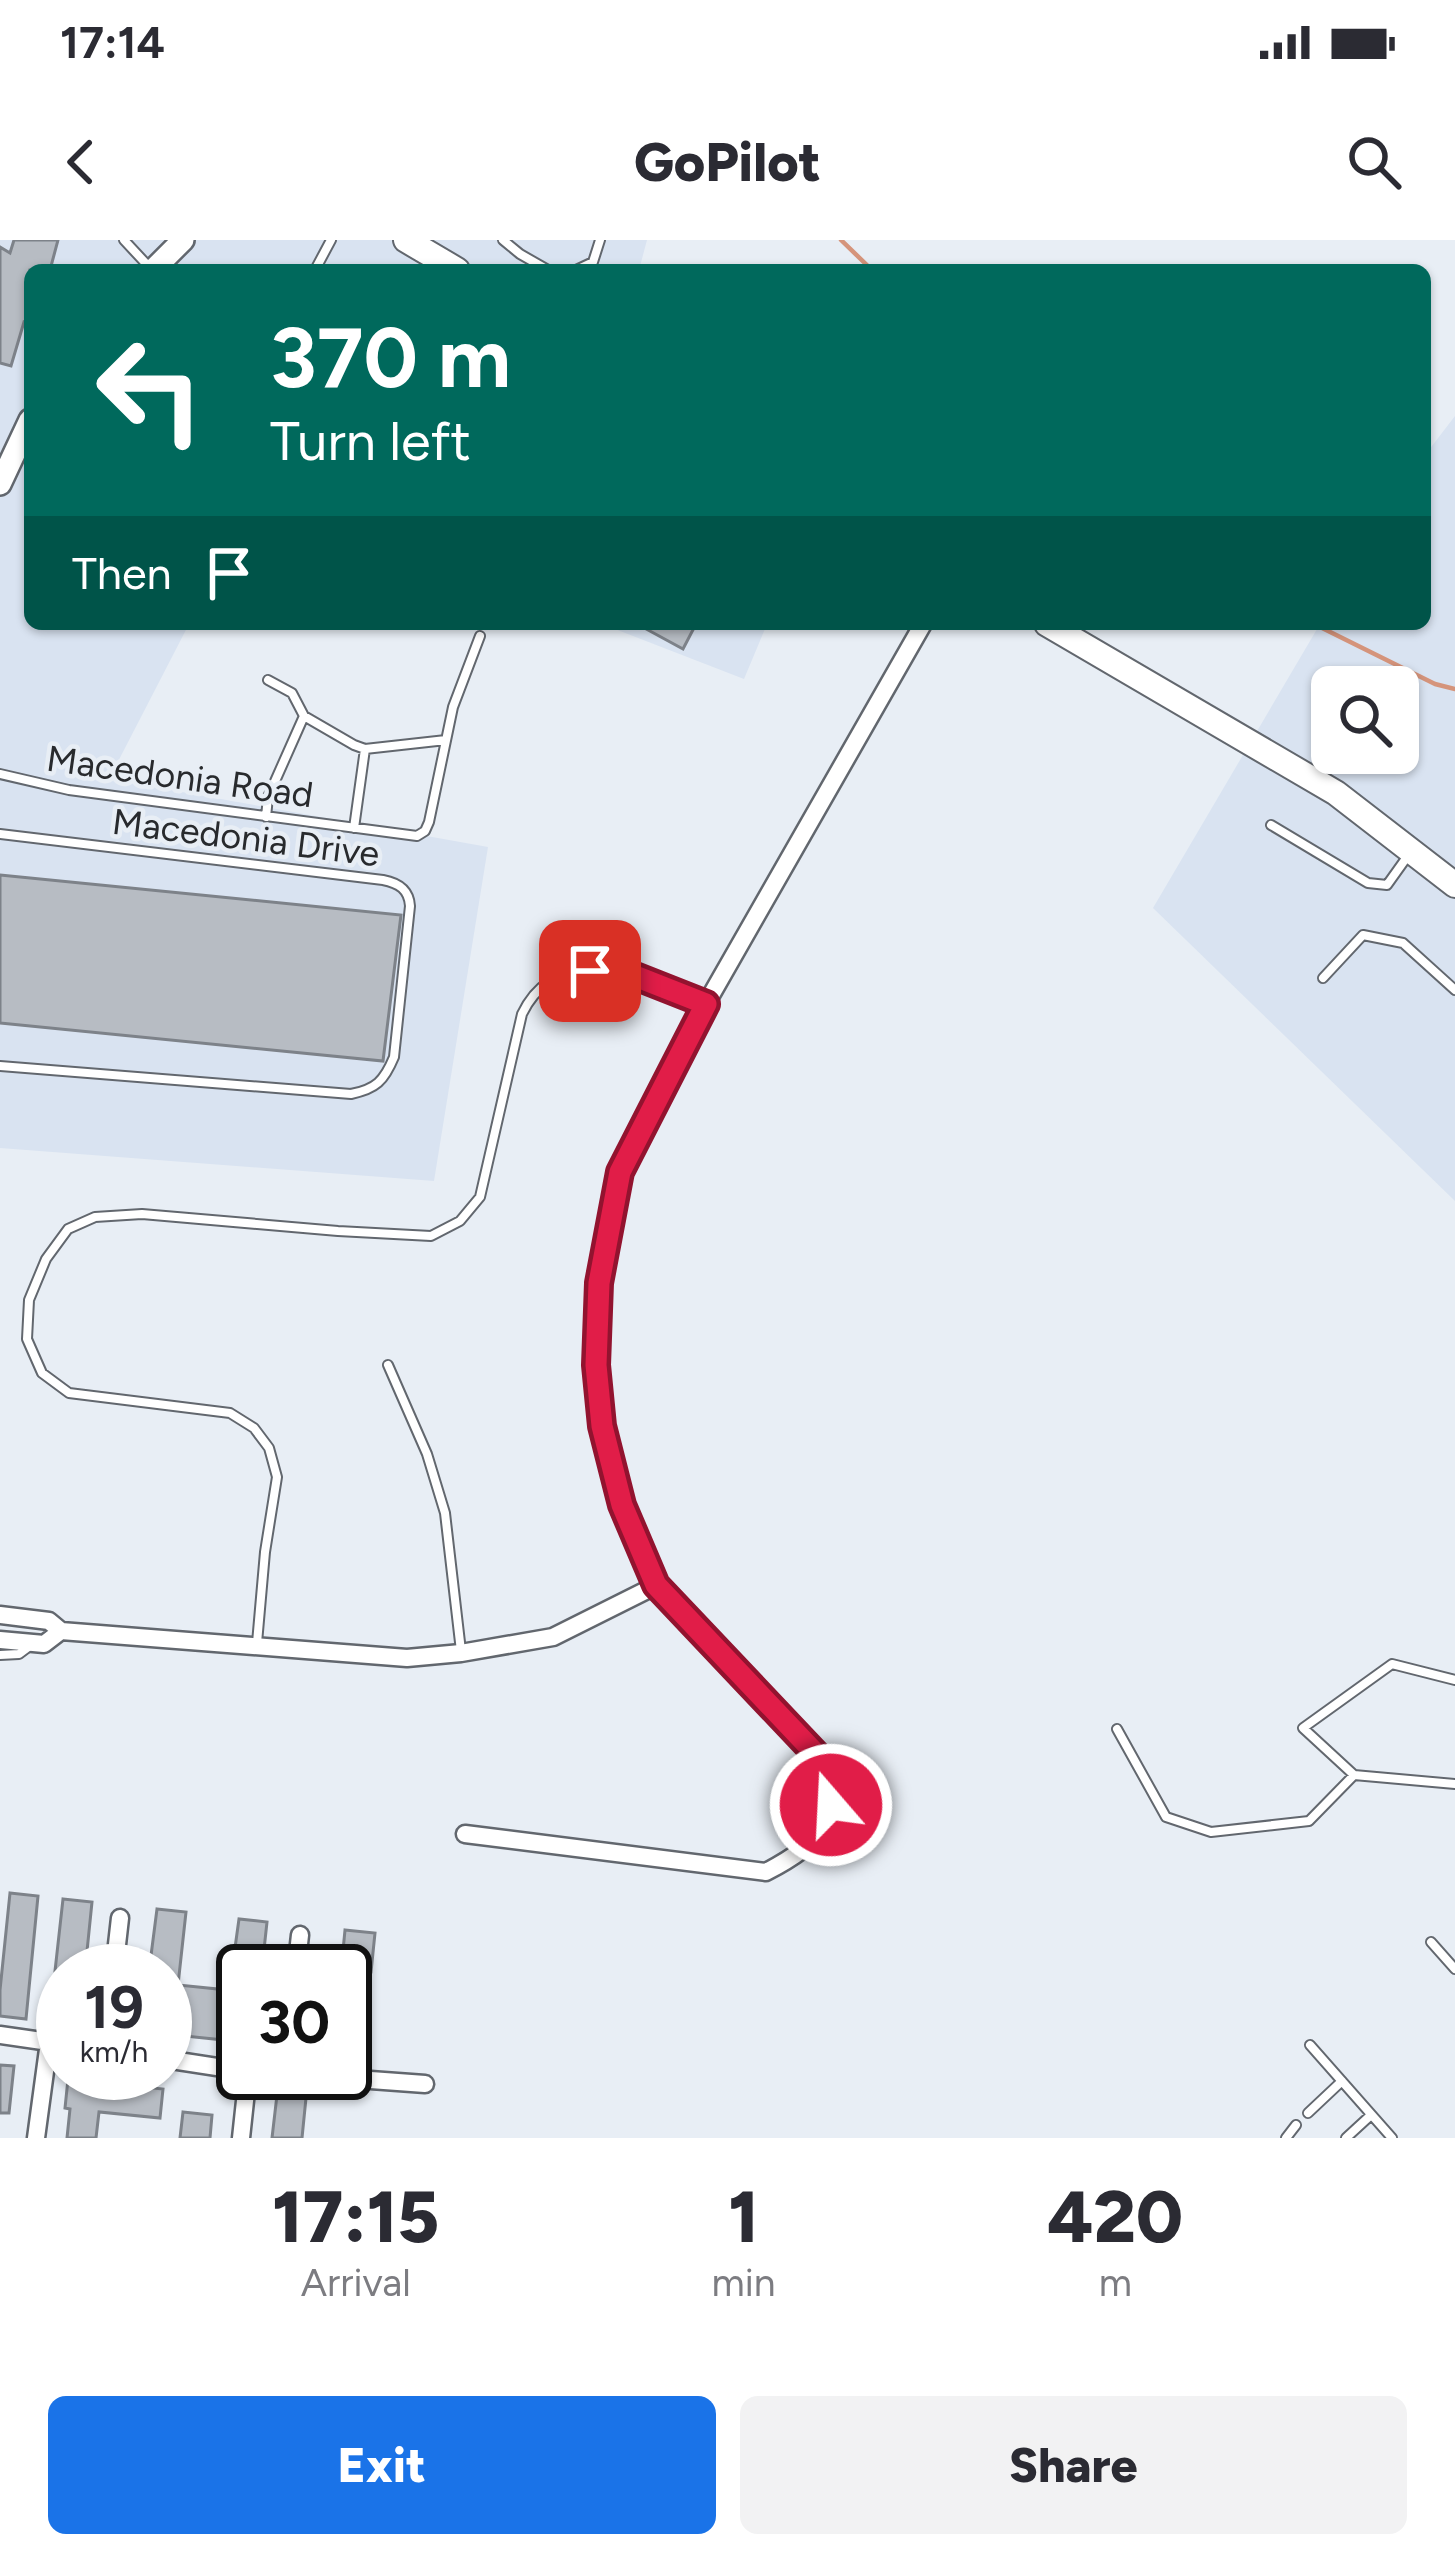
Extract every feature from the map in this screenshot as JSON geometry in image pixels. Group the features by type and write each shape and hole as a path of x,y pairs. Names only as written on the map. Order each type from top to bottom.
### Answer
{"main road":[{"path":"406,240 444,259"},
{"path":"1057,630 1336,793 1455,885"}],"street":[{"path":"158,264 184,240"},
{"path":"0,484 24,433"},
{"path":"465,1834 766,1872 796,1856 821,1834 831,1805 828,1775 815,1753 656,1585 622,1505 602,1426 596,1365 599,1283 620,1172 706,1004 920,630"},
{"path":"6,1616 49,1621 61,1631 407,1658 553,1637 656,1585"},
{"path":"4,1645 44,1644 61,1631"},
{"path":"117,1944 120,1918"},
{"path":"299,1944 300,1935"},
{"path":"0,2035 36,2040"},
{"path":"372,2080 425,2084"},
{"path":"36,2138 44,2100"},
{"path":"242,2138 244,2100"}],"lane":[{"path":"124,240 146,264"},
{"path":"503,240 538,264"},
{"path":"268,680 292,693 304,716 365,749 446,740 453,707 480,636"},
{"path":"266,817 268,797 304,716"},
{"name":"Macedonia Road","path":"0,774 69,790 417,836 425,831 446,740"},
{"path":"354,828 365,749"},
{"path":"1270,825 1368,883 1387,885 1412,851"},
{"name":"Macedonia Drive","path":"0,834 383,880 404,890 410,906 394,1057 386,1076 371,1090 351,1094 0,1066"},
{"path":"1323,978 1363,935 1403,943 1455,990"},
{"path":"257,1646 277,1477 269,1448 254,1427 230,1413 69,1393 42,1373 27,1339 29,1300 46,1258 68,1229 95,1216 142,1214 431,1236 460,1221 480,1197 522,1014 532,993 557,975 590,971 635,976 706,1004"},
{"path":"388,1365 427,1454 445,1513 461,1653"},
{"path":"4,1645 6,1616"},
{"path":"1455,1680 1392,1664 1304,1728 1354,1775 1455,1784"},
{"path":"1117,1729 1166,1817 1211,1832 1309,1821 1354,1775"},
{"path":"1431,1942 1455,1970"},
{"path":"1310,2045 1393,2138"},
{"path":"1308,2113 1342,2081"},
{"path":"1346,2138 1371,2114"},
{"path":"1286,2138 1296,2125"}],"shaded area":[{"path":"0,240 647,240 641,264 24,264 24,630 186,630 109,779 488,847 434,1181 0,1148"},
{"path":"1455,416 1455,1201 1153,908 1316,630 1431,630 1431,447"},
{"path":"617,630 764,630 744,679"}],"building":[{"path":"14,240 58,240 52,264 24,264 24,322 11,366 0,363 0,247 10,253"},
{"path":"648,630 693,630 683,649"},
{"path":"0,875 401,915 383,1061 0,1023"},
{"path":"10,1893 38,1896 26,2019 0,2016"},
{"path":"63,1899 92,1902 88,1944 58,1944"},
{"path":"157,1909 186,1912 182,1944 152,1944"},
{"path":"239,1919 267,1922 265,1944 236,1944"},
{"path":"345,1930 375,1933 372,1962 372,1944 344,1944"},
{"path":"192,1986 216,1989 216,2039 192,2037"},
{"path":"0,2065 14,2066 9,2113 0,2113"},
{"path":"66,2100 162,2100 160,2118 99,2112 96,2138 67,2138 70,2109 65,2108"},
{"path":"276,2100 306,2100 302,2138 272,2138"},
{"path":"183,2112 212,2115 210,2138 180,2138"}],"waterway":[{"path":"841,240 866,264"},
{"path":"1326,630 1435,684 1455,689"}],"route":[{"path":"590,971 635,976 706,1004 620,1172 599,1283 596,1365 602,1426 622,1505 656,1585 815,1753 828,1775 831,1805"}]}
